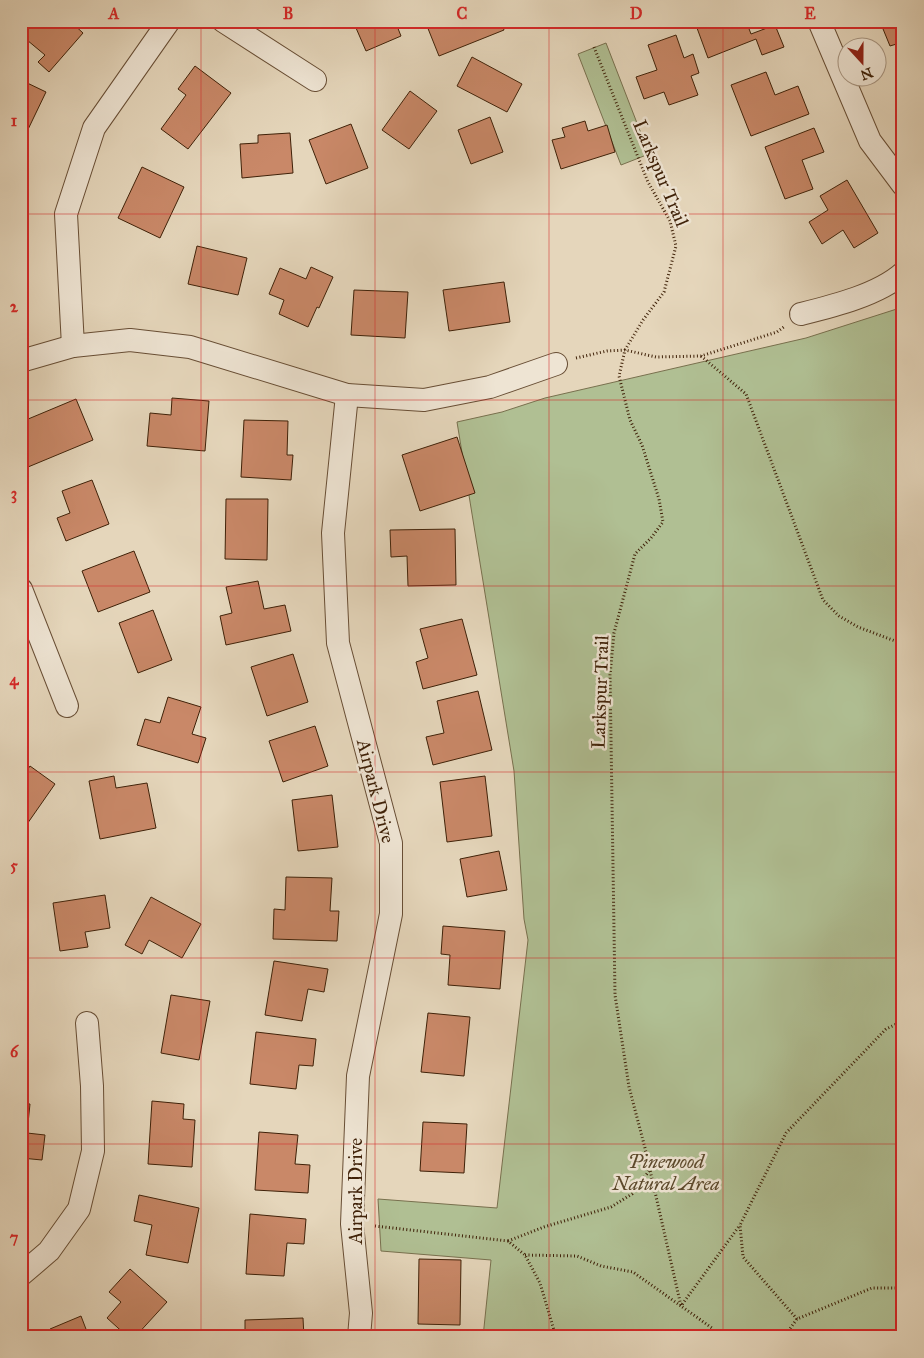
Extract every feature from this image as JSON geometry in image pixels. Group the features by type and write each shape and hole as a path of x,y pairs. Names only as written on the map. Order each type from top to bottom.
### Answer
{"street":[{"path":"73,346 66,214 94,128 169,21"},
{"path":"223,21 316,80"},
{"path":"819,21 870,141 903,184"},
{"path":"801,314 848,302 895,280 903,273"},
{"path":"21,361 73,346 130,340 190,347 348,395 424,400 490,387 556,364"},
{"name":"Airpark Drive","path":"348,395 333,533 338,643 391,843 390,914 358,1076 352,1224 362,1313 359,1337"},
{"path":"21,589 67,706"},
{"path":"21,1275 49,1251 79,1210 93,1151 92,1086 87,1023"}],"path":[{"name":"Larkspur Trail","path":"594,47 648,182 670,221 676,246 664,292 643,320 625,350 619,376 623,399 630,420 642,445 659,498 663,522 651,538 634,554 614,632 610,675 615,994 629,1087 681,1306"},
{"path":"556,364 607,351 625,350 656,356 701,356 777,332 801,314"},
{"path":"701,356 746,394 824,600 838,616 858,627 903,644"},
{"path":"681,1306 740,1225 786,1133 886,1029 903,1021"},
{"path":"352,1224 508,1241 544,1227 611,1207 632,1194 650,1171"},
{"path":"740,1225 743,1257 797,1319"},
{"path":"508,1241 525,1255 540,1284 556,1337"},
{"path":"525,1255 577,1256 601,1266 633,1272 712,1328 714,1337"},
{"path":"784,1337 797,1319 872,1288 903,1288"},
{"path":"706,1337 712,1328"}],"green space":[{"path":"606,43 649,154 621,165 578,54"},
{"name":"Pinewood Natural Area","path":"903,307 903,1337 483,1337 491,1260 381,1251 378,1199 497,1208 528,940 524,919 514,771 457,422 502,412 545,398 806,338"}],"building":[{"path":"28,21 70,21 83,33 49,72 38,62 45,55 21,35 21,29"},
{"path":"353,21 395,21 401,36 366,51"},
{"path":"425,21 501,21 504,30 439,56"},
{"path":"715,21 746,21 751,34 775,25 784,47 762,55 756,39 708,58 697,28"},
{"path":"890,21 903,21 903,42 890,46 881,24"},
{"path":"676,35 684,58 693,54 699,73 691,76 698,95 669,105 664,92 644,99 636,77 657,70 648,45"},
{"path":"472,57 522,84 507,112 457,86"},
{"path":"195,66 231,93 188,149 161,129 186,95 178,89"},
{"path":"766,72 775,95 798,86 809,114 751,136 731,85"},
{"path":"21,80 46,92 21,144"},
{"path":"410,91 437,111 409,149 382,130"},
{"path":"490,117 503,152 471,164 458,130"},
{"path":"585,121 588,131 607,125 615,152 561,169 552,140 565,137 562,128"},
{"path":"351,124 368,168 326,184 309,140"},
{"path":"814,128 824,152 802,160 813,189 785,199 765,147"},
{"path":"290,133 293,173 242,178 240,144 258,143 258,135"},
{"path":"142,167 184,187 160,238 118,218"},
{"path":"847,180 878,233 854,248 843,230 822,244 809,222 828,210 820,196"},
{"path":"197,246 247,258 238,295 188,284"},
{"path":"311,267 333,277 308,327 279,314 284,300 269,294 280,268 306,279"},
{"path":"504,282 510,322 449,331 443,290"},
{"path":"354,290 408,292 405,338 351,335"},
{"path":"172,398 209,401 205,451 147,446 150,413 171,415"},
{"path":"76,399 93,440 28,467 21,450 21,422"},
{"path":"244,420 288,421 287,455 293,455 291,480 241,477"},
{"path":"457,437 475,493 420,511 402,455"},
{"path":"92,480 109,524 66,541 57,518 70,513 62,491"},
{"path":"226,499 268,499 267,560 225,559"},
{"path":"455,529 456,585 408,586 407,556 391,557 390,530"},
{"path":"134,551 150,592 98,612 82,571"},
{"path":"258,581 264,609 285,605 291,631 226,645 220,616 232,613 226,587"},
{"path":"153,610 172,660 138,673 119,623"},
{"path":"462,619 477,675 423,689 416,662 428,658 420,629"},
{"path":"293,654 308,702 267,716 251,667"},
{"path":"478,691 492,750 433,765 426,737 444,733 437,701"},
{"path":"168,697 201,707 192,734 206,738 198,763 137,745 145,719 160,723"},
{"path":"315,726 328,766 283,782 269,741"},
{"path":"30,766 55,784 25,827 21,825 21,779"},
{"path":"114,776 116,788 147,783 156,828 100,839 89,781"},
{"path":"485,776 492,836 447,842 440,782"},
{"path":"332,795 338,847 298,851 292,800"},
{"path":"499,851 507,890 467,897 460,859"},
{"path":"286,877 332,878 330,911 339,911 337,941 273,939 274,909 285,910"},
{"path":"105,895 110,928 85,932 88,947 60,951 53,903"},
{"path":"151,897 201,924 182,958 149,940 142,954 125,945"},
{"path":"443,926 505,931 500,989 448,985 450,955 441,954"},
{"path":"274,961 328,969 324,992 308,989 302,1021 265,1015"},
{"path":"171,995 210,1001 199,1060 161,1053"},
{"path":"428,1013 470,1017 464,1076 421,1072"},
{"path":"21,1031 26,1056 21,1057"},
{"path":"256,1032 316,1039 313,1066 299,1065 296,1089 250,1084"},
{"path":"152,1101 184,1104 183,1119 195,1120 192,1167 148,1164"},
{"path":"21,1103 30,1104 27,1133 45,1135 42,1160 21,1158"},
{"path":"423,1122 467,1124 464,1173 420,1171"},
{"path":"259,1132 298,1135 295,1164 310,1165 308,1193 255,1190"},
{"path":"139,1195 199,1208 188,1263 146,1255 152,1225 134,1221"},
{"path":"250,1214 306,1219 304,1244 287,1243 284,1276 246,1274"},
{"path":"419,1259 461,1260 460,1325 418,1324"},
{"path":"130,1269 167,1302 135,1337 128,1337 107,1318 121,1302 109,1292"},
{"path":"81,1316 89,1337 53,1337 50,1329"},
{"path":"303,1318 304,1337 245,1337 245,1320"}]}
